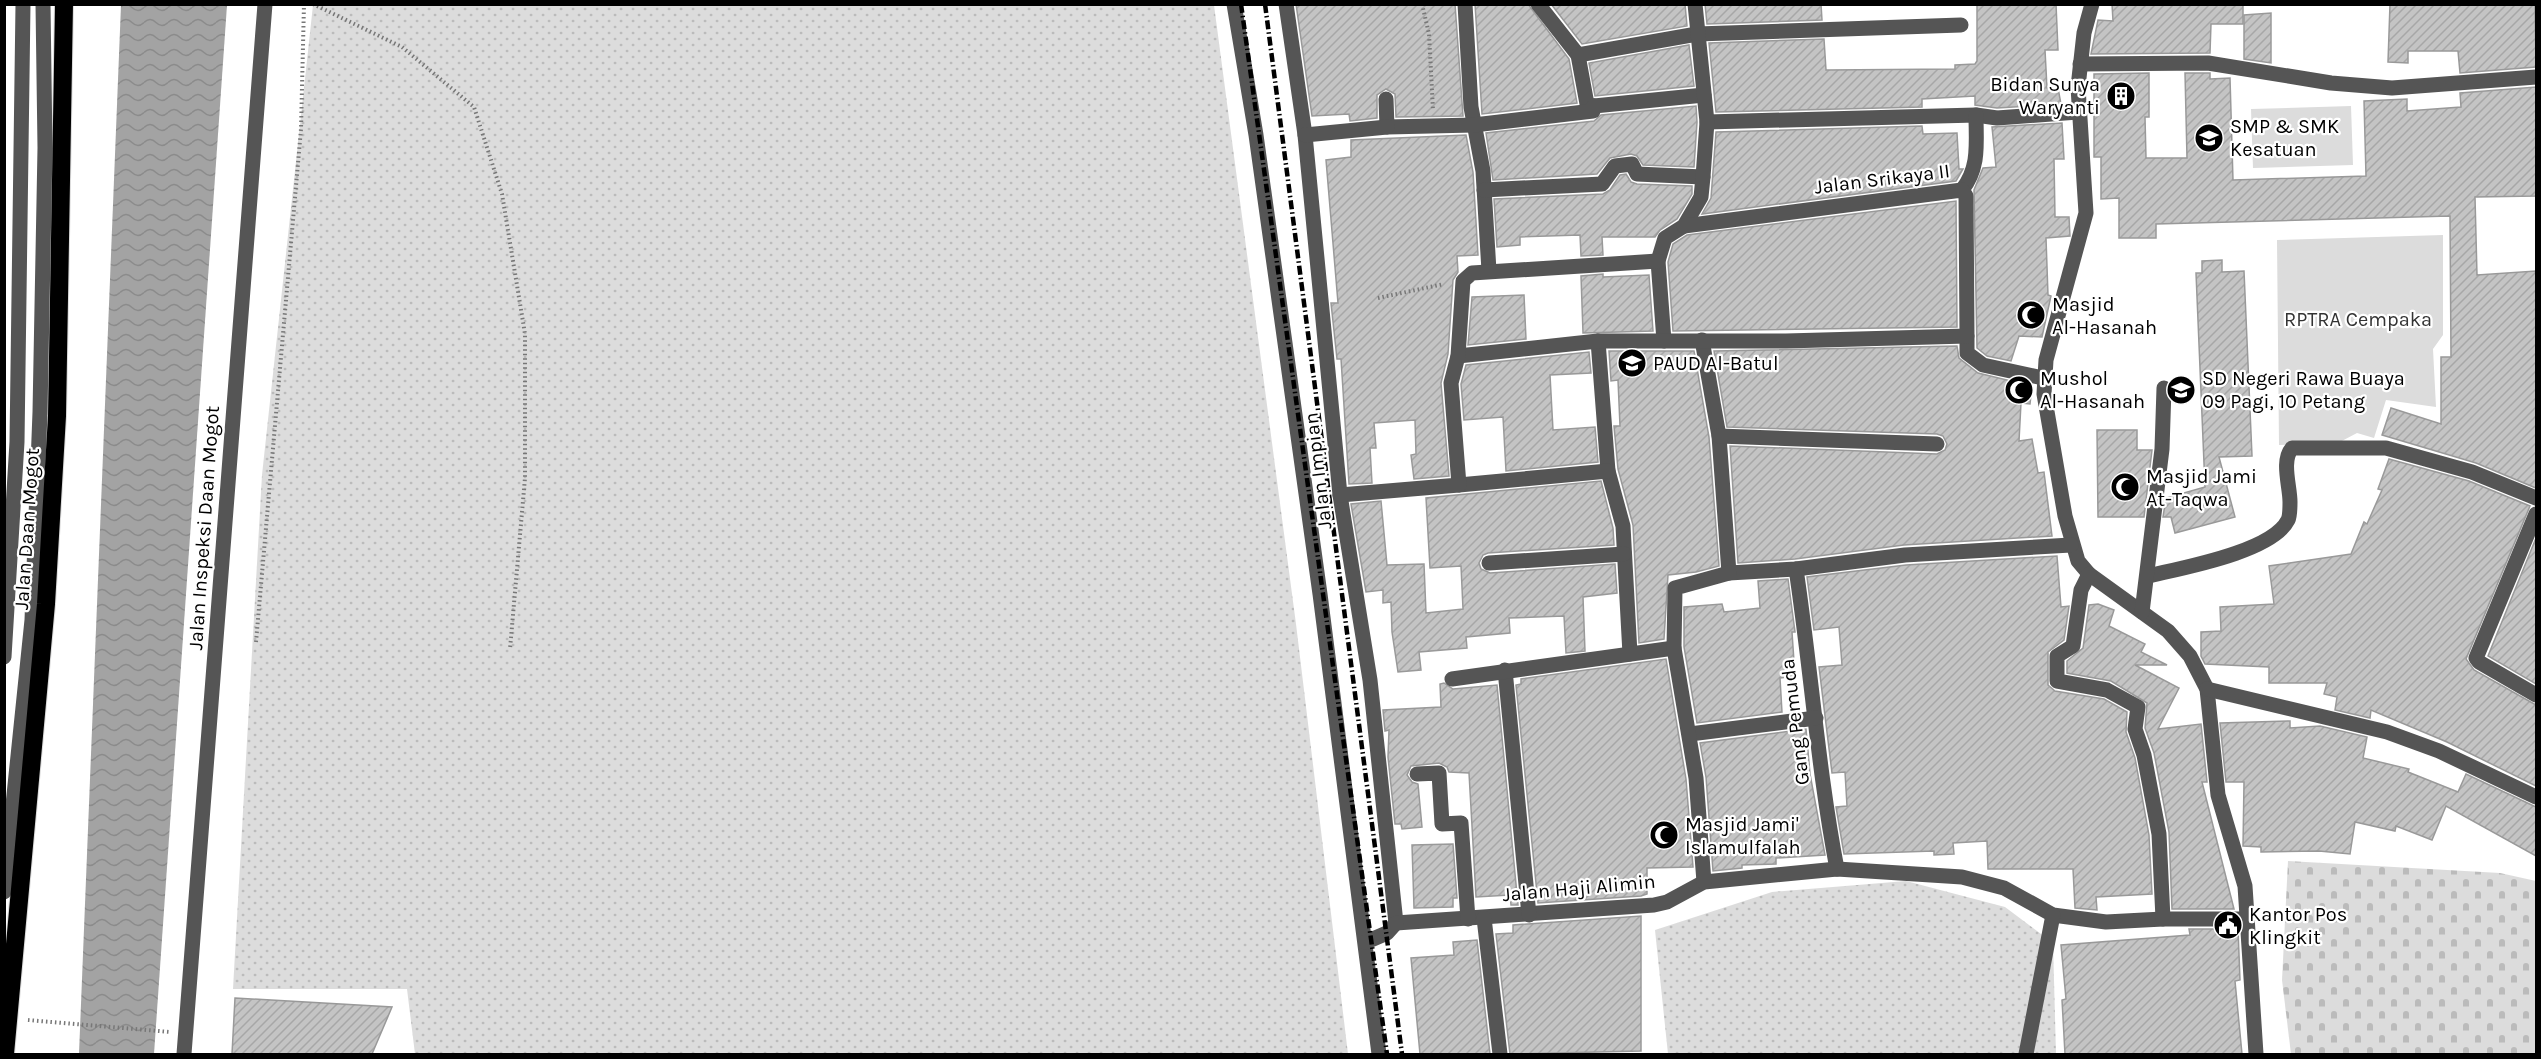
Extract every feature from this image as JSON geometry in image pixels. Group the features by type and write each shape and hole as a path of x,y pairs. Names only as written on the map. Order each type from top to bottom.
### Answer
{"highway":[{"name":"Jalan Daan Mogot","path":"4,1054 46,604 56,428 64,4"}],"street":[{"path":"4,657 17,442 23,4"},
{"path":"4,892 32,620 41,366 45,148 44,4"},
{"name":"Jalan Inspeksi Daan Mogot","path":"184,1054 265,4"},
{"path":"1234,4 1257,147 1366,942 1379,1054"},
{"name":"Jalan Impian","path":"1286,4 1305,135 1340,495 1370,680 1400,923"},
{"path":"1465,4 1474,125 1484,190 1488,271"},
{"path":"1538,4 1578,55 1587,104 1594,106 1704,95"},
{"path":"1664,341 1658,261 1665,238 1683,226 1701,197 1703,177 1707,122 1695,4"},
{"path":"2092,4 2084,33 2078,112 2086,213 2046,360 2043,378 2044,394 2071,545 2078,561 2089,574 2168,632 2190,656 2207,689 2214,773 2240,864 2248,920 2256,1054"},
{"path":"1578,55 1697,34 1961,25"},
{"path":"2080,64 2208,63 2331,83 2392,88 2536,77"},
{"path":"1386,99 1387,127"},
{"path":"1305,135 1387,127 1474,125 1593,111 1594,106"},
{"path":"1707,122 1976,115 1997,118 2078,112"},
{"path":"1962,190 1972,177 1976,165 1976,115"},
{"path":"1484,190 1602,184 1615,166 1632,164 1637,174 1703,177"},
{"name":"Jalan Srikaya II","path":"1683,226 1962,190 1966,196 1967,336"},
{"path":"1459,485 1451,383 1458,356 1463,281 1472,273 1488,271 1658,261"},
{"path":"1458,356 1598,342 1786,341 1967,336 1967,353 1983,365 2043,378"},
{"path":"1702,340 1719,436 1729,573"},
{"path":"1598,342 1608,471 1621,516 1630,654"},
{"path":"2142,612 2162,449 2164,388"},
{"path":"1719,436 1937,444"},
{"path":"2148,576 2235,554 2257,545 2281,528 2288,520 2290,502 2287,455 2292,448 2385,448 2472,472 2536,498"},
{"path":"1340,495 1608,471"},
{"path":"2536,514 2476,658 2479,662 2536,695"},
{"path":"1704,882 1690,734 1674,648 1675,588 1729,573 1796,569 1905,555 2071,545"},
{"path":"1490,563 1624,554"},
{"name":"Gang Pemuda","path":"1796,569 1827,814 1837,869"},
{"path":"2089,574 2081,590 2073,646 2057,656 2058,681 2107,690 2138,707 2135,729 2144,755 2159,834 2163,919"},
{"path":"1452,679 1674,648"},
{"path":"1505,670 1528,915"},
{"path":"2207,689 2387,732 2439,751 2536,797"},
{"path":"1690,734 1816,718"},
{"path":"1417,774 1439,773 1442,824 1461,823 1500,1054"},
{"name":"Jalan Haji Alimin","path":"1400,923 1654,905 1667,902 1704,882 1837,869 1962,877 2004,888 2053,915 2106,922 2163,919 2248,920"},
{"path":"2026,1054 2053,915"},
{"path":"1366,942 1387,933 1400,923"}],"path":[{"path":"256,642 301,129 304,4"},
{"path":"313,4 402,47 474,107 502,194 525,334 525,478 510,649"},
{"path":"1422,4 1429,34 1433,126"},
{"path":"1378,298 1463,281"},
{"path":"23,1019 161,1031"}],"green space":[{"path":"313,5 1214,5 1296,624 1348,1054 415,1054 407,989 233,989 262,475"},
{"path":"2351,106 2353,165 2253,168 2251,109"},
{"name":"RPTRA Cempaka","path":"2443,235 2443,335 2433,349 2436,407 2386,400 2374,438 2357,433 2338,443 2279,445 2277,240"},
{"path":"2288,861 2500,873 2536,881 2536,1054 2291,1054 2282,980"},
{"path":"1906,881 2005,907 2053,943 2056,1054 1668,1054 1655,930 1772,892"}],"water":[{"path":"121,5 227,5 154,1054 79,1054"}],"building":[{"path":"1296,4 1455,4 1463,116 1396,117 1395,94 1386,89 1377,95 1377,118 1350,121 1349,114 1312,116"},
{"path":"1475,4 1528,4 1569,59 1577,103 1482,114"},
{"path":"1551,4 1685,4 1687,26 1582,44"},
{"path":"1705,4 1821,4 1822,20 1707,24"},
{"path":"1977,4 2056,4 2058,50 2045,50 2047,88 2058,88 2061,104 1997,108 1975,105 1975,96 1922,99 1922,107 1716,112 1709,43 1824,39 1826,70 1955,69 1955,65 1975,64 1977,61"},
{"path":"2112,4 2243,4 2243,24 2211,24 2210,53 2091,54 2098,20 2113,21"},
{"path":"2390,4 2535,4 2536,67 2460,73 2458,51 2408,51 2408,63 2388,62"},
{"path":"2271,13 2271,63 2244,59 2244,15"},
{"path":"1689,45 1694,86 1595,96 1589,63"},
{"path":"2149,73 2149,117 2145,117 2146,158 2187,158 2185,73 2210,73 2210,79 2230,78 2233,180 2366,176 2364,101 2407,99 2407,111 2461,107 2460,93 2536,87 2536,196 2475,197 2477,275 2536,271 2536,488 2476,463 2382,435 2391,408 2441,424 2441,357 2451,357 2450,216 2156,224 2156,238 2119,238 2119,198 2101,199 2101,157 2094,157 2094,74"},
{"path":"1696,106 1694,167 1643,165 1637,156 1631,154 1610,158 1597,174 1493,180 1486,133 1594,121 1601,115"},
{"path":"2062,123 2064,159 2054,159 2055,217 2069,217 2070,236 2046,238 2048,295 2051,296 2042,337 2019,336 2011,361 1987,356 1977,348 1974,190 1983,168 1996,167 1992,127"},
{"path":"1922,126 1923,134 1957,133 1959,169 1963,169 1956,181 1702,214 1711,198 1716,132"},
{"path":"1466,135 1473,172 1478,255 1457,256 1458,272 1453,280 1448,354 1441,383 1449,476 1414,479 1411,455 1416,454 1415,420 1374,423 1376,448 1370,448 1372,483 1349,484 1341,359 1337,359 1331,303 1338,303 1326,160 1351,157 1351,140"},
{"path":"1626,174 1631,182 1637,184 1692,186 1692,194 1677,219 1660,230 1655,237 1602,237 1603,255 1581,256 1580,235 1520,237 1520,245 1497,247 1494,199 1603,194 1610,190 1620,175"},
{"path":"1956,201 1957,327 1673,331 1668,262 1673,244 1687,235"},
{"path":"2222,260 2222,272 2244,271 2252,456 2219,457 2235,517 2175,533 2171,517 2163,517 2166,498 2205,487 2196,273 2202,273 2202,261"},
{"path":"1603,274 1603,277 1649,275 1653,331 1583,333 1581,276"},
{"path":"1524,295 1526,339 1468,345 1472,297"},
{"path":"1957,346 1959,358 1978,373 2032,386 2030,404 2021,403 2019,441 2032,439 2038,473 2044,472 2052,536 1904,545 1795,559 1738,563 1730,446 1937,454 1945,450 1947,444 1943,436 1937,434 1727,427 1714,351"},
{"path":"1609,351 1694,351 1709,437 1719,566 1696,572 1668,575 1664,639 1639,643 1633,525 1618,469 1614,426 1620,426 1618,380 1611,381"},
{"path":"1589,352 1591,373 1550,375 1553,430 1595,427 1598,462 1506,471 1503,417 1464,420 1461,384 1466,365"},
{"name":"Masjid Jami At-Taqwa","path":"2097,430 2137,430 2137,450 2152,450 2144,517 2098,517"},
{"path":"2389,459 2469,481 2530,506 2466,659 2474,670 2536,705 2536,786 2447,742 2371,710 2370,718 2335,710 2337,697 2324,694 2327,683 2269,683 2269,667 2205,664 2201,656 2201,632 2221,631 2220,607 2274,604 2269,566 2351,554 2364,522 2367,524 2382,490 2378,489"},
{"path":"1601,481 1613,528 1614,545 1488,553 1483,555 1479,563 1481,569 1490,573 1615,564 1617,593 1583,597 1585,651 1566,653 1564,616 1509,618 1510,633 1466,637 1467,648 1419,652 1421,670 1398,672 1392,632 1391,602 1383,603 1383,590 1366,592 1351,504 1381,501 1387,565 1424,564 1426,613 1463,609 1461,566 1430,568 1426,498"},
{"path":"2536,538 2536,684 2488,656"},
{"path":"2057,556 2061,607 2069,606 2064,640 2048,652 2048,685 2055,691 2104,699 2127,712 2126,732 2135,758 2149,835 2152,894 2096,897 2097,910 2075,908 2073,869 1988,869 1987,841 1953,843 1954,854 1934,855 1934,851 1844,854 1836,807 1847,806 1845,772 1832,773 1819,667 1842,665 1839,627 1814,630 1807,577 1906,565"},
{"path":"1788,579 1795,632 1792,632 1795,676 1780,678 1782,712 1697,723 1684,647 1684,607 1722,604 1724,612 1760,608 1758,581"},
{"path":"2098,604 2114,610 2109,626 2145,644 2141,652 2167,665 2135,665 2179,688 2158,729 2201,724 2207,782 2202,782 2234,909 2172,909 2169,832 2154,753 2145,728 2147,703 2111,681 2067,673 2067,661 2083,648 2089,605"},
{"path":"1666,659 1686,779 1693,867 1647,868 1647,894 1641,896 1538,903 1516,685 1521,684 1521,679"},
{"path":"1444,683 1453,689 1497,685 1518,905 1511,905 1510,895 1476,897 1469,773 1449,772 1447,767 1439,763 1411,766 1407,775 1412,782 1418,784 1422,827 1402,829 1401,824 1395,824 1388,757 1389,730 1385,731 1383,710 1441,707 1440,684"},
{"path":"2290,721 2290,728 2320,726 2367,737 2363,758 2409,769 2408,772 2458,792 2466,774 2536,807 2536,856 2446,806 2432,840 2396,826 2395,831 2355,822 2350,854 2319,851 2261,852 2261,847 2243,846 2244,782 2226,782 2220,723"},
{"path":"1806,729 1810,774 1825,855 1776,858 1776,864 1742,865 1742,868 1713,871 1706,777 1700,743"},
{"path":"1453,844 1457,898 1453,898 1453,907 1414,908 1412,845"},
{"path":"1641,916 1641,1051 1510,1054 1496,934 1513,933 1513,925"},
{"path":"2189,929 2238,929 2240,980 2235,981 2242,1054 2065,1054 2062,1000 2066,999 2061,945 2190,935"},
{"path":"1477,940 1490,1054 1420,1054 1411,958 1454,955 1453,942"},
{"path":"235,998 392,1007 372,1054 232,1054"}],"railway":[{"path":"1241,4 1387,1054"},
{"path":"1265,4 1402,1054"}],"place":[{"name":"Bidan Surya Waryanti","path":"2121,96"},
{"name":"SMP & SMK Kesatuan","path":"2209,138"},
{"name":"Masjid Al-Hasanah","path":"2031,315"},
{"name":"PAUD Al-Batul","path":"1632,363"},
{"name":"Mushol Al-Hasanah","path":"2019,390"},
{"name":"SD Negeri Rawa Buaya 09 Pagi, 10 Petang","path":"2181,390"},
{"name":"Masjid Jami At-Taqwa","path":"2125,487"},
{"name":"Masjid Jami' Islamulfalah","path":"1664,835"},
{"name":"Kantor Pos Klingkit","path":"2228,925"}]}
